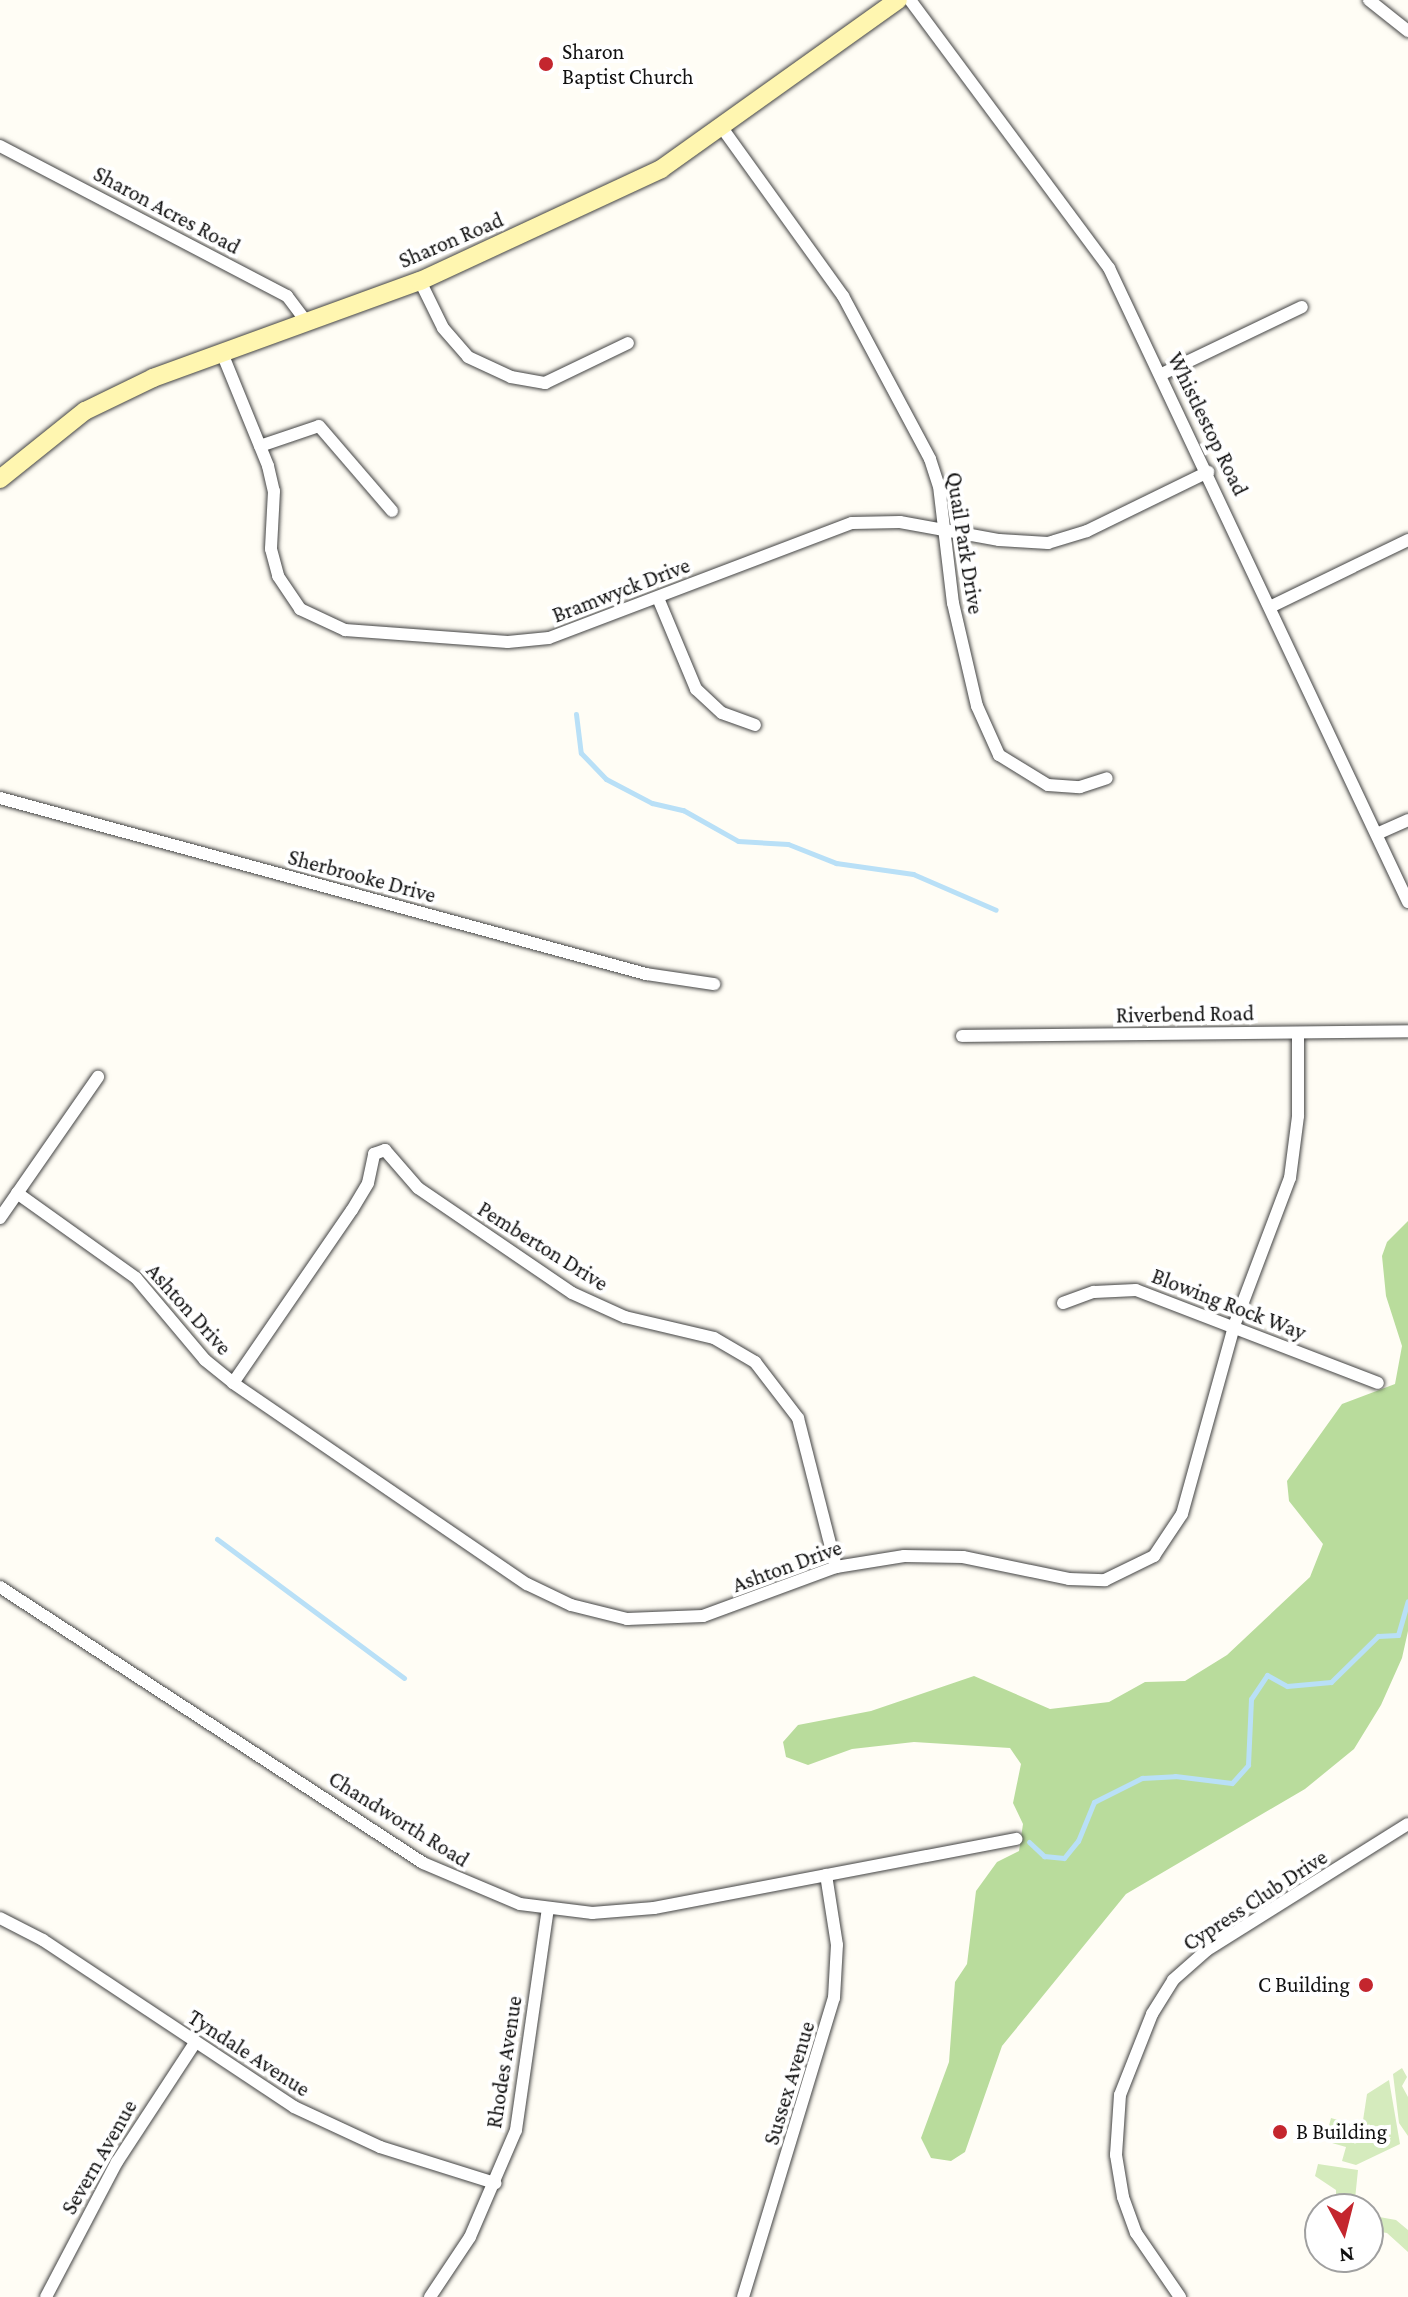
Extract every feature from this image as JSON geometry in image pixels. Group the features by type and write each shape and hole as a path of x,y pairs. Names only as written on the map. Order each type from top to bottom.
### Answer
{"main road":[{"name":"Sharon Road","path":"0,479 85,411 153,378 420,281 599,202 723,129 898,0"}],"street":[{"name":"Whistlestop Road","path":"910,0 1092,240 1162,374 1379,833 1408,902"},
{"path":"1369,0 1408,31"},
{"name":"Quail Park Drive","path":"723,129 820,262 875,352 935,473 953,603 977,706 999,755 1048,785 1080,787 1107,778"},
{"name":"Sharon Acres Road","path":"0,146 287,296 306,321"},
{"path":"420,281 443,328 468,357 511,377 545,383 628,343"},
{"path":"1162,374 1302,307"},
{"name":"Bramwyck Drive","path":"222,353 260,446 274,491 271,549 278,576 300,609 329,626 528,641 573,632 852,523 900,522 1027,543 1070,538 1208,472"},
{"path":"260,446 319,426 392,511"},
{"path":"1272,606 1408,540"},
{"path":"658,598 696,689 722,713 755,725"},
{"name":"Sherbrooke Drive","path":"0,798 646,974 714,984"},
{"path":"1379,833 1408,820"},
{"name":"Riverbend Road","path":"962,1036 1408,1031"},
{"name":"Ashton Drive","path":"17,1193 136,1278 205,1360 233,1383 527,1584 582,1609 653,1620 703,1616 836,1567 904,1556 963,1557 1083,1581 1125,1574 1143,1565 1166,1544 1182,1514 1234,1326 1290,1178 1298,1116 1298,1033"},
{"path":"0,1218 98,1077"},
{"name":"Pemberton Drive","path":"233,1383 352,1210 368,1183 374,1154 385,1150 418,1188 572,1293 625,1317 714,1338 762,1368 790,1402 804,1435 836,1567"},
{"name":"Blowing Rock Way","path":"1063,1303 1094,1292 1136,1290 1378,1383"},
{"name":"Chandworth Road","path":"0,1587 423,1863 473,1889 548,1909 616,1913 654,1908 1016,1839"},
{"name":"Cypress Club Drive","path":"1180,2297 1136,2233 1119,2180 1119,2106 1136,2047 1173,1980 1207,1950 1408,1824"},
{"name":"Sussex Avenue","path":"743,2297 834,1998 837,1945 826,1875"},
{"name":"Rhodes Avenue","path":"430,2297 470,2237 516,2130 548,1909"},
{"name":"Tyndale Avenue","path":"0,1918 43,1940 294,2107 346,2133 495,2183"},
{"name":"Severn Avenue","path":"46,2297 117,2162 195,2043"}],"green space":[{"path":"1408,1221 1408,1631 1402,1658 1381,1705 1354,1749 1305,1789 1126,1894 1002,2046 965,2152 951,2161 931,2158 921,2138 949,2062 955,1982 967,1964 976,1891 997,1862 1019,1851 1023,1824 1013,1803 1021,1764 1010,1748 914,1742 852,1749 808,1765 786,1757 783,1742 798,1725 871,1711 974,1676 1050,1709 1109,1702 1145,1682 1185,1681 1227,1655 1310,1577 1323,1544 1289,1501 1287,1481 1342,1404 1395,1384 1402,1346 1386,1296 1382,1256 1387,1242"},
{"path":"1402,2068 1407,2077 1402,2086 1408,2097 1408,2136 1399,2123 1393,2074"},
{"path":"1389,2080 1400,2144 1356,2165 1342,2161 1346,2147 1325,2141 1331,2118 1362,2127 1367,2094"},
{"path":"1318,2164 1358,2170 1356,2193 1336,2193 1315,2176"},
{"path":"1384,2218 1396,2220 1408,2230 1408,2252 1384,2233"}],"waterway":[{"path":"576,714 581,753 606,779 652,803 683,810 738,841 788,844 836,863 913,874 996,910"},
{"path":"217,1539 404,1678"},
{"path":"1029,1842 1044,1856 1064,1858 1078,1841 1094,1802 1142,1778 1175,1776 1232,1783 1248,1765 1251,1699 1267,1675 1287,1686 1331,1682 1378,1636 1398,1635 1408,1601"}],"place":[{"name":"Sharon Baptist Church","path":"546,64"},
{"name":"C Building","path":"1366,1985"},
{"name":"B Building","path":"1280,2132"}]}
